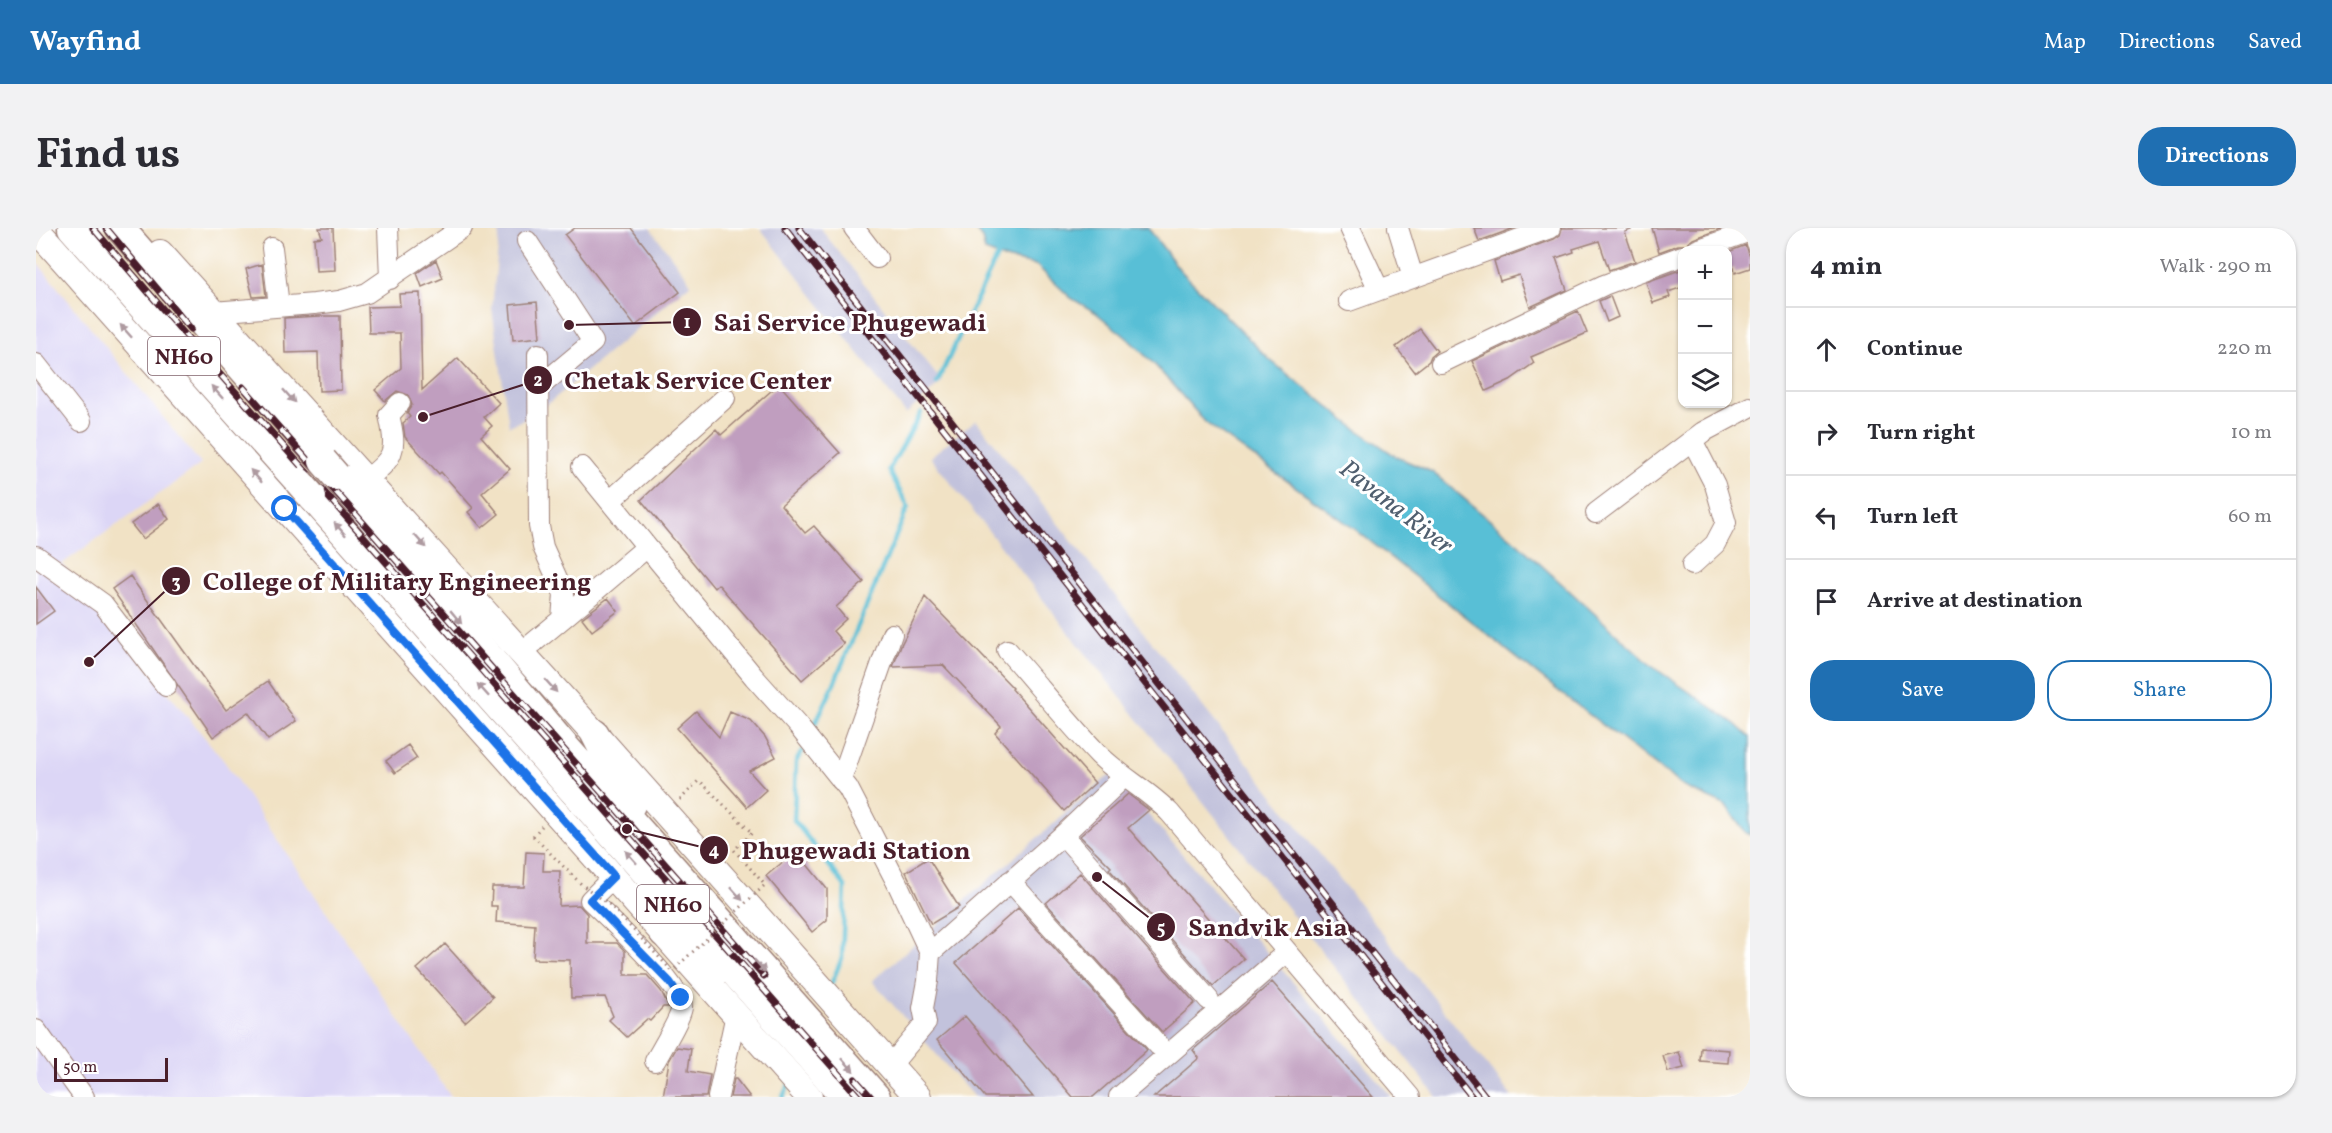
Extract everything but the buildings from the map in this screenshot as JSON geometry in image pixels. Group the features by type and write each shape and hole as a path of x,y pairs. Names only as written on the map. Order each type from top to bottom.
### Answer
{"highway":[{"name":"NH60","path":"72,228 305,490 746,1006 844,1097"},
{"name":"NH60","path":"120,228 334,465 567,749 651,843 803,1057 876,1097"},
{"path":"595,734 651,843"},
{"path":"664,933 746,1006"}],"main road":[{"path":"138,228 213,312 334,465 365,481 595,734 918,1097"},
{"path":"36,229 664,933"},
{"path":"285,509 334,465"}],"street":[{"path":"388,228 390,279"},
{"path":"213,312 339,300 367,293 462,228"},
{"path":"854,228 877,258"},
{"path":"1350,228 1379,290"},
{"path":"1398,228 1413,277"},
{"path":"1349,302 1550,228"},
{"path":"1708,246 1750,231"},
{"path":"527,241 593,342 538,388"},
{"path":"272,248 279,306"},
{"path":"1441,363 1604,285 1678,258"},
{"path":"538,354 539,526 543,547 564,594 562,619"},
{"path":"36,364 81,421"},
{"path":"609,501 725,398"},
{"path":"365,481 387,462 393,452 394,435 389,415 400,403"},
{"path":"1596,513 1692,440 1750,407"},
{"path":"1692,440 1715,485 1726,523 1715,544 1692,565"},
{"path":"582,467 848,788 899,886 930,953 923,1008 926,1023 890,1066"},
{"path":"521,653 647,547"},
{"path":"36,556 103,604 166,686"},
{"path":"841,780 892,634"},
{"path":"1007,650 1100,755 1124,777 1154,797 1170,813 1410,1097"},
{"path":"930,953 1063,835 1124,777"},
{"path":"1063,835 1209,1000"},
{"path":"614,876 590,900 670,982 681,998 682,1009 655,1061"},
{"path":"1010,881 1159,1046"},
{"path":"1119,1097 1287,952"},
{"path":"718,1097 746,1006"},
{"path":"36,1030 84,1097"}],"path":[{"path":"533,836 581,884 610,905 672,970 765,885 734,850 752,833 699,780 666,814"}],"shaded area":[{"path":"500,228 650,228 691,283 536,414 509,426 492,309"},
{"path":"760,228 820,228 942,382 906,414"},
{"path":"36,261 201,464 62,564 224,761 451,1097 36,1097"},
{"path":"976,420 1512,1097 1437,1097 930,457"},
{"path":"1112,773 1392,1097 974,1097 872,981"}],"water":[{"name":"Pavana River","path":"974,228 1148,228 1180,270 1270,360 1359,431 1397,457 1432,472 1516,542 1653,667 1736,724 1750,737 1750,835 1744,831 1725,805 1684,787 1561,693 1356,530 1206,423 1155,365 1127,338 1095,312 1071,298 1036,265 1009,260 985,251 982,238"}],"waterway":[{"path":"937,383 999,252"},
{"path":"814,726 908,507 889,470 921,413"},
{"path":"802,751 796,762 794,820 845,886 842,958 830,987"},
{"path":"783,1097 788,1086"}],"railway":[{"path":"93,228 859,1097"},
{"path":"106,228 191,329"},
{"path":"785,228 1472,1097"},
{"path":"799,228 1486,1097"},
{"path":"243,387 764,976"},
{"path":"855,1079 871,1097"}],"place":[{"name":"Sai Service Phugewadi","path":"569,325"},
{"name":"Chetak Service Center","path":"423,417"},
{"name":"College of Military Engineering","path":"89,662"},
{"name":"Phugewadi Station","path":"627,829"},
{"name":"Sandvik Asia","path":"1097,877"}],"route":[{"path":"285,509 614,876 590,900 670,982 681,998"}]}
